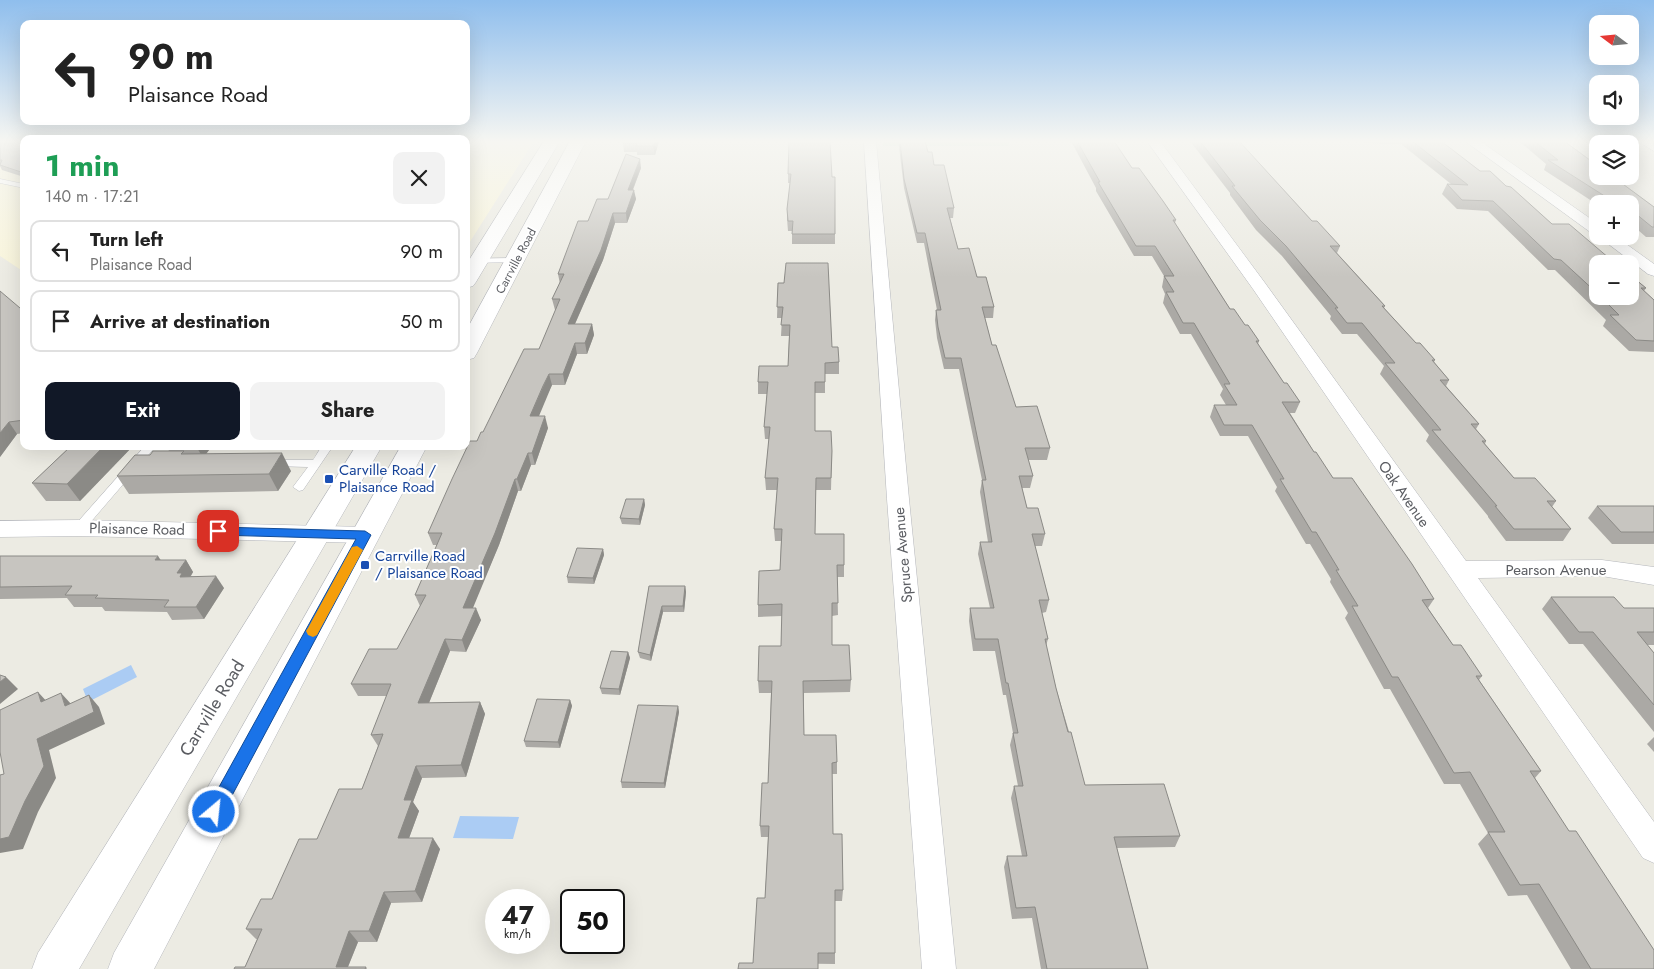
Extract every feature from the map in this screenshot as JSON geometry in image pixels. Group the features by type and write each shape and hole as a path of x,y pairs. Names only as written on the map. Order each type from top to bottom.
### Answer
{"main road":[{"path":"472,261 522,186"},
{"name":"Carrville Road","path":"470,346 555,186"},
{"name":"Carrville Road","path":"54,969 367,450"},
{"path":"130,969 412,450"}],"street":[{"name":"Spruce Avenue","path":"873,186 898,509 939,969"},
{"name":"Oak Avenue","path":"1186,186 1259,286 1654,848"},
{"path":"1534,186 1589,225"},
{"path":"1618,245 1654,271"},
{"name":"Plaisance Road","path":"0,529 79,528 365,535"},
{"name":"Pearson Avenue","path":"1458,570 1602,568 1654,576"}],"lane":[{"path":"472,261 516,260"},
{"path":"79,528 143,463 150,450"},
{"path":"299,487 325,450"},
{"path":"262,463 316,464"}],"shaded area":[{"path":"0,186 20,186 20,269 0,256"},
{"path":"470,186 505,186 470,242"}],"water":[{"path":"131,665 137,677 88,702 83,689"},
{"path":"460,816 519,817 513,839 453,838"}],"building":[{"path":"613,186 629,186 628,190 634,190 626,213 613,213 601,250 568,324 592,324 585,343 575,343 563,374 549,374 543,386 530,416 545,416 532,453 528,453 517,479 515,479 495,533 463,608 476,608 462,640 445,639 418,703 480,702 461,765 416,766 404,800 412,800 398,838 433,838 415,891 384,892 369,931 349,931 336,967 366,967 365,969 234,969 235,967 245,967 262,929 246,929 261,899 272,899 299,839 317,839 339,789 362,789 383,734 371,735 391,684 351,684 369,649 397,649 426,595 415,595 442,533 428,533 452,479 466,450 470,450 470,441 477,441 481,432 483,432 524,349 539,349 560,299 552,299 564,274 558,274 578,221 588,221 597,199 608,199"},
{"path":"790,186 835,186 835,234 792,234 793,221 788,221 787,209"},
{"path":"906,186 949,186 954,208 947,208 958,249 969,248 977,277 986,277 994,307 982,307 992,345 996,345 1016,407 1037,406 1050,448 1025,448 1033,476 1019,476 1027,508 1038,508 1045,534 1032,534 1049,600 1039,600 1048,639 1045,639 1068,732 1071,732 1085,785 1164,784 1180,836 1114,837 1148,969 1047,969 1035,907 1016,908 1007,856 1027,856 1014,786 1023,786 1013,733 1018,733 998,639 975,639 970,608 994,608 980,542 992,542 982,480 986,480 961,358 945,358 936,310 941,310 925,233 917,233"},
{"path":"1101,186 1152,186 1163,201 1176,220 1173,220 1230,309 1234,309 1245,325 1248,325 1259,341 1256,341 1284,383 1287,383 1300,402 1282,402 1314,452 1316,452 1333,478 1352,478 1412,564 1434,599 1422,600 1453,645 1461,645 1482,676 1476,676 1541,771 1530,771 1569,831 1576,831 1654,950 1654,969 1591,969 1539,884 1520,885 1488,832 1505,832 1470,772 1454,773 1398,677 1392,677 1352,606 1358,606 1336,570 1339,570 1316,532 1312,532 1280,479 1284,479 1252,425 1224,425 1214,405 1237,405 1224,384 1230,384 1194,323 1183,323 1166,292 1174,292 1164,276 1174,276 1155,246 1136,246"},
{"path":"1232,186 1280,186 1312,221 1317,221 1340,246 1330,246 1416,343 1420,343 1435,360 1432,360 1449,380 1440,380 1479,424 1471,424 1486,441 1482,441 1514,478 1535,478 1556,501 1547,501 1571,529 1514,529 1495,506 1497,506 1432,430 1441,430 1385,363 1395,363 1362,323 1347,323 1335,308 1338,308 1286,246 1260,220"},
{"path":"1449,186 1511,187 1552,224 1569,224 1589,241 1589,245 1594,245 1605,255 1589,255 1589,286 1561,260 1554,259 1493,201 1462,200"},
{"path":"1589,186 1626,186 1638,195 1603,195"},
{"path":"1639,196 1654,207 1654,227 1639,216"},
{"path":"786,263 828,263 832,347 838,347 839,362 825,363 825,382 815,382 815,431 831,431 832,451 831,478 816,478 815,534 844,534 844,565 837,565 838,603 832,603 832,645 849,645 851,680 803,681 804,735 836,735 837,762 832,763 833,834 842,834 843,890 835,890 835,953 818,953 818,969 738,969 739,963 753,963 757,898 765,898 769,826 760,826 762,783 768,783 772,681 758,681 759,646 781,646 782,604 758,605 759,571 780,570 782,529 774,529 778,478 765,478 770,427 764,427 768,382 758,382 759,366 788,366 790,325 781,325 783,307 777,307 778,283 784,283"},
{"path":"1639,282 1646,288 1641,288 1654,300 1654,341 1636,340 1610,315 1619,315 1609,305 1639,305"},
{"path":"0,291 20,308 20,421 9,422 0,433"},
{"path":"67,450 100,450 67,484 32,483"},
{"path":"153,451 184,451 181,454 282,453 269,474 117,476 135,455 150,455"},
{"path":"626,499 644,499 639,519 620,518"},
{"path":"1597,506 1654,506 1654,532 1621,532"},
{"path":"577,548 603,549 593,578 567,577"},
{"path":"0,556 158,556 155,560 186,560 177,573 182,573 180,577 216,576 196,607 164,607 169,600 95,598 98,595 65,595 72,586 0,587"},
{"path":"649,586 685,586 683,606 662,606 650,655 638,652"},
{"path":"1551,597 1614,597 1624,608 1654,608 1654,632 1637,632 1654,653 1654,705 1593,632 1579,632"},
{"path":"611,651 628,652 619,689 600,688"},
{"path":"0,675 6,677 0,682"},
{"path":"38,692 41,702 61,693 65,706 89,695 94,712 37,739 44,766 25,801 9,837 0,839 0,775 4,774 0,752 0,710"},
{"path":"537,699 570,700 558,742 524,741"},
{"path":"638,705 678,706 664,783 621,782"}],"slow traffic":[{"path":"313,631 357,550"}],"place":[{"name":"Carville Road / Plaisance Road","path":"329,479"},
{"name":"Carrville Road / Plaisance Road","path":"365,565"}],"route":[{"path":"214,812 365,535 218,531"}]}
